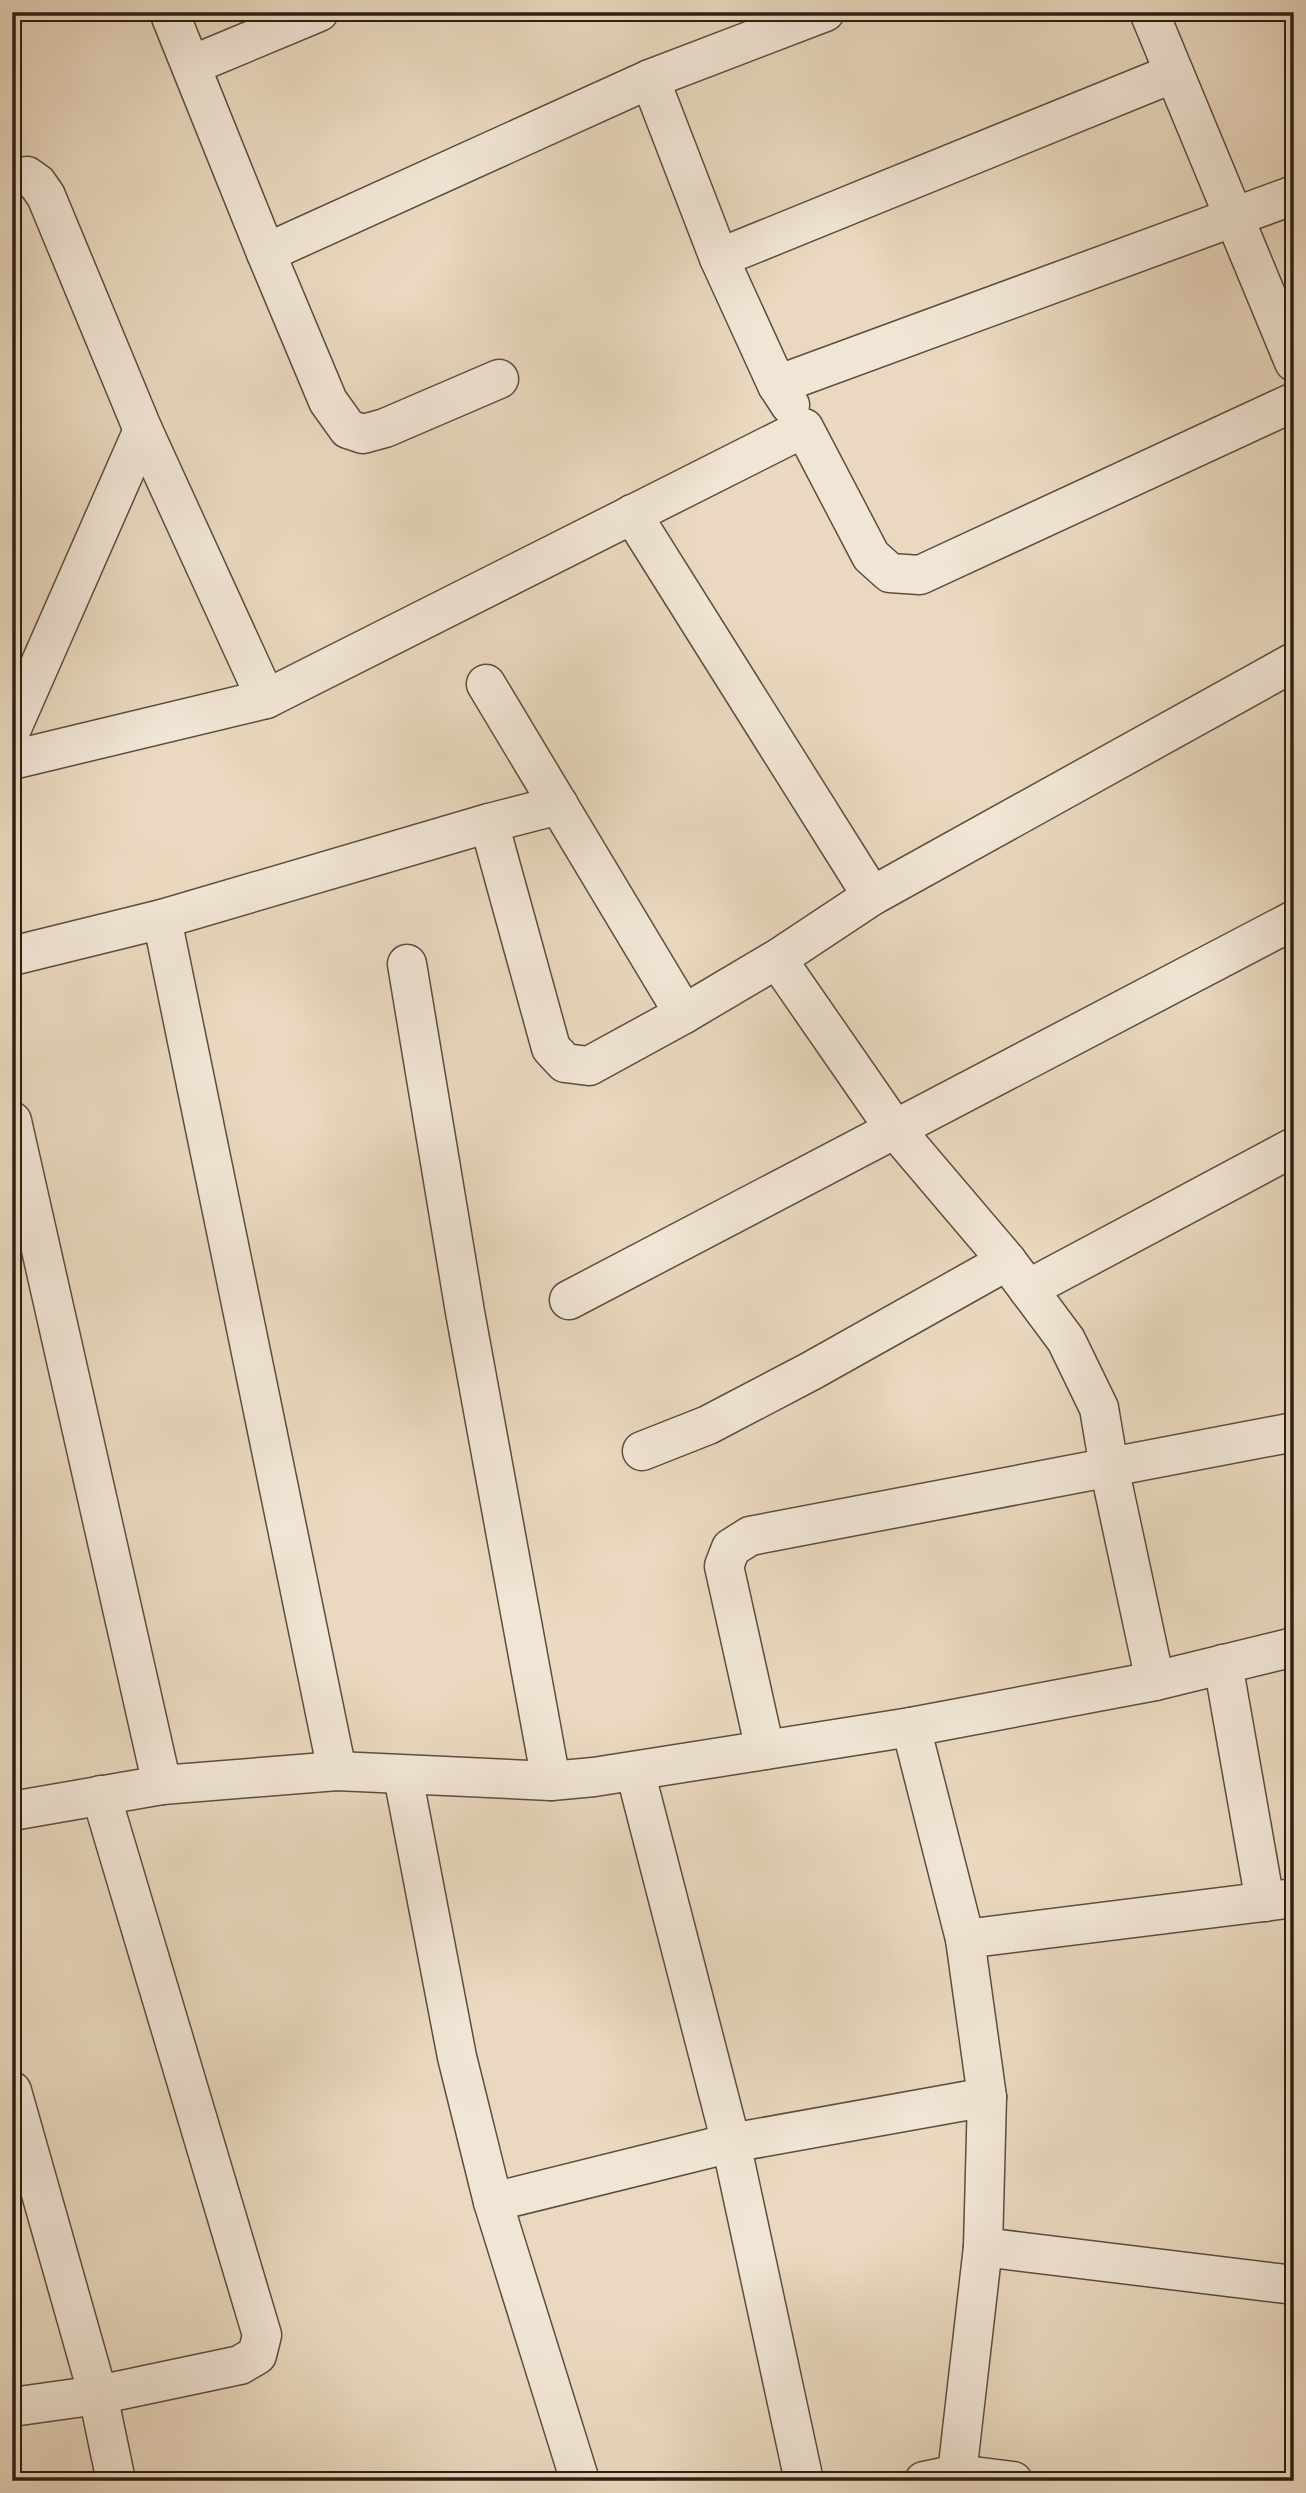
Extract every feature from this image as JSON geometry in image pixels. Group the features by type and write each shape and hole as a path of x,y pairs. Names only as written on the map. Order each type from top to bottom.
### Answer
{"street":[{"path":"169,12 328,401 348,429 363,434 385,428 499,379"},
{"path":"192,65 319,12"},
{"path":"267,253 650,79 825,12"},
{"path":"1149,12 1294,362"},
{"path":"719,258 1174,73"},
{"path":"650,79 719,258 777,385 804,428 871,556 890,573 920,575 1294,402"},
{"path":"12,178 27,176 37,183 46,197 143,430 266,699"},
{"path":"777,385 1294,195"},
{"path":"12,760 266,699 804,428"},
{"path":"12,728 143,430"},
{"path":"632,514 872,896"},
{"path":"489,823 551,1048 565,1063 589,1066 777,959 872,896 1294,662"},
{"path":"486,684 684,1014"},
{"path":"12,956 162,919 559,805"},
{"path":"162,919 337,1771"},
{"path":"569,1300 1294,920"},
{"path":"777,959 894,1128 1017,1275 1066,1340 1100,1408 1109,1467 1155,1681"},
{"path":"407,964 465,1312 551,1781"},
{"path":"12,1121 162,1785"},
{"path":"642,1451 708,1425 811,1371 1294,1147"},
{"path":"765,1750 724,1566 732,1548 750,1536 1294,1432"},
{"path":"12,1811 162,1785 337,1771 551,1781 635,1771 911,1727 1155,1681 1294,1647"},
{"path":"965,1939 1279,1900 1223,1664"},
{"path":"911,1727 965,1939 987,2097 983,2247 946,2478 1013,2481"},
{"path":"635,1771 731,2143 804,2481"},
{"path":"403,1776 457,2057 493,2202 580,2481"},
{"path":"12,2407 98,2395 240,2365 257,2355 262,2335 101,1795"},
{"path":"12,2091 98,2395 116,2481"},
{"path":"493,2202 731,2143 987,2097"},
{"path":"983,2247 1294,2285"}]}
